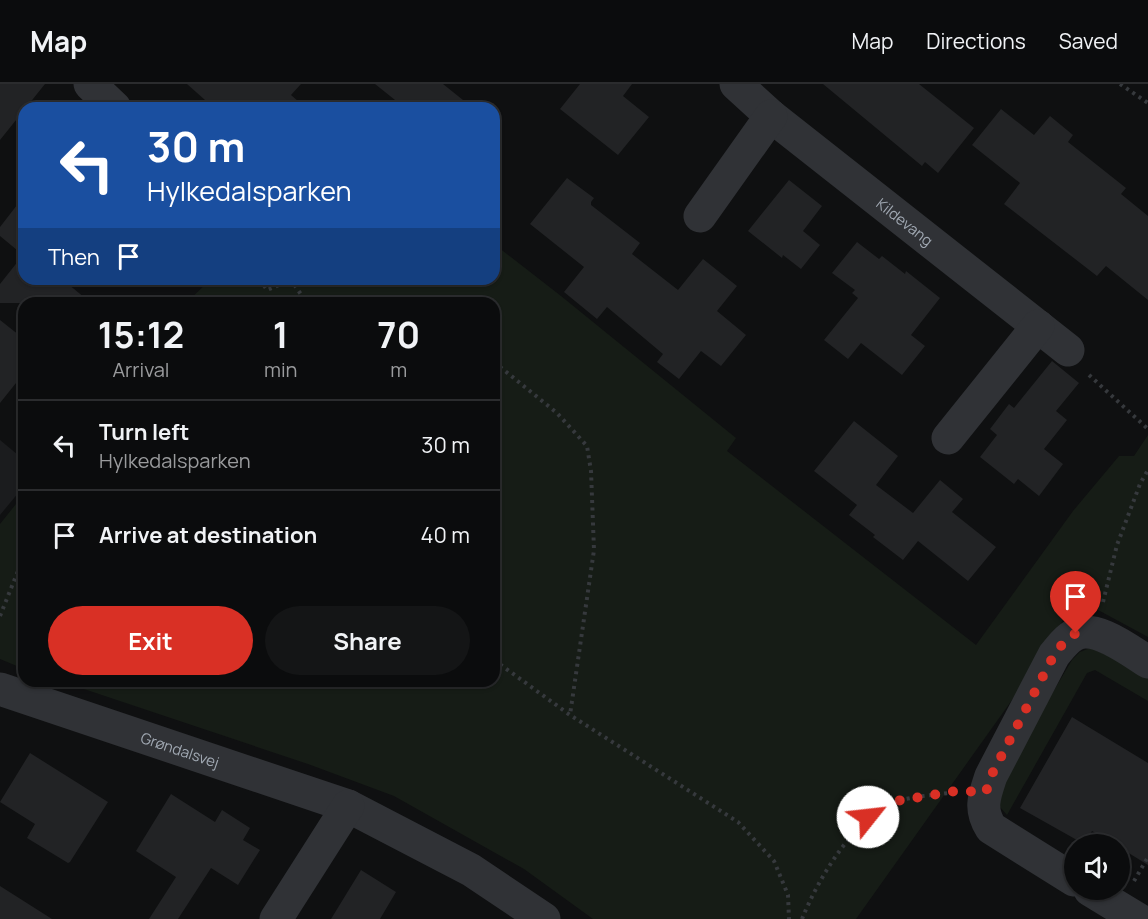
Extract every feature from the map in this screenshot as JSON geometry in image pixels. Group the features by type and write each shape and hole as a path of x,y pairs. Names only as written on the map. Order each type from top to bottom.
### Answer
{"street":[{"path":"90,84 109,102"},
{"name":"Kildevang","path":"736,84 771,116 1068,350"},
{"path":"700,216 771,116"},
{"path":"948,438 1038,326"},
{"path":"1064,874 991,828 984,816 986,792 991,776 1054,655 1064,642 1076,633 1093,633 1108,638 1148,662"},
{"name":"Grøndalsvej","path":"4,699 348,806 471,870 544,919"},
{"path":"276,919 348,806"},
{"path":"1107,900 1138,919"}],"path":[{"path":"1120,84 1148,103"},
{"path":"264,285 267,290 279,285"},
{"path":"1068,350 1094,381 1148,429"},
{"path":"500,367 557,413 587,446 591,471 594,550 570,715"},
{"path":"1093,633 1105,595 1116,545 1140,484 1148,470"},
{"path":"0,616 18,571"},
{"path":"500,664 570,715 738,822 774,861 788,895 789,919"},
{"path":"802,919 822,876 868,817 896,801 956,791 986,792"}],"shaded area":[{"path":"500,249 736,438 727,451 976,645 1073,511 1119,456 1134,456 1148,435 1148,637 1087,604 1063,620 1024,683 856,919 593,919 524,869 394,796 308,764 78,687 500,687 500,297 192,297 205,285 500,285"},
{"path":"0,440 18,455 18,493 0,515"},
{"path":"18,502 18,666 0,659 0,524"},
{"path":"1090,648 1148,672 1148,701 1095,670 1087,673 1007,815 1000,807 999,783 1072,660 1080,652"}],"building":[{"path":"0,84 45,84 31,102 18,102 18,118 0,140"},
{"path":"187,84 301,84 291,95 299,102 207,102"},
{"path":"375,84 443,84 466,102 398,102"},
{"path":"580,84 632,84 623,96 649,117 618,155 560,109"},
{"path":"823,84 919,84 974,128 938,173 925,162 922,166"},
{"path":"1001,109 1034,135 1050,116 1073,135 1068,142 1126,188 1121,194 1148,216 1148,300 1106,266 1097,276 1004,204 1020,183 972,145"},
{"path":"567,178 594,198 591,205 640,243 632,254 678,290 703,259 737,286 717,311 746,335 721,366 701,351 679,379 657,362 663,354 607,307 597,319 564,292 584,267 530,224"},
{"path":"789,180 822,206 803,231 820,245 801,269 783,255 782,258 748,231"},
{"path":"18,204 18,251 0,236 0,227"},
{"path":"857,242 879,259 882,256 905,274 906,271 940,298 911,335 925,346 902,375 861,343 848,359 824,340 858,298 852,293 855,290 832,273"},
{"path":"18,261 18,285 69,285 84,297 18,297 18,303 0,303 0,284"},
{"path":"0,320 18,334 18,380 0,403"},
{"path":"1052,361 1079,383 1056,411 1067,420 1044,449 1063,464 1039,496 1018,479 1014,484 980,457 997,435 990,429 1009,404 1014,408"},
{"path":"854,421 898,456 876,485 913,513 940,480 963,499 952,512 996,547 968,581 918,541 903,560 849,515 857,505 814,471"},
{"path":"1072,717 1148,763 1148,865 1130,854 1130,834 1097,834 1092,831 1090,834 1066,834 1020,808"},
{"path":"30,753 108,802 68,863 27,838 35,824 0,802"},
{"path":"171,794 215,822 222,810 250,828 243,840 260,850 238,885 211,868 178,919 149,919 176,877 136,851"},
{"path":"361,870 396,892 380,919 331,919"},
{"path":"0,886 52,919 0,919"}],"route":[{"path":"868,817 896,801 956,791 986,792 991,776 1054,655 1064,642 1076,633"}]}
